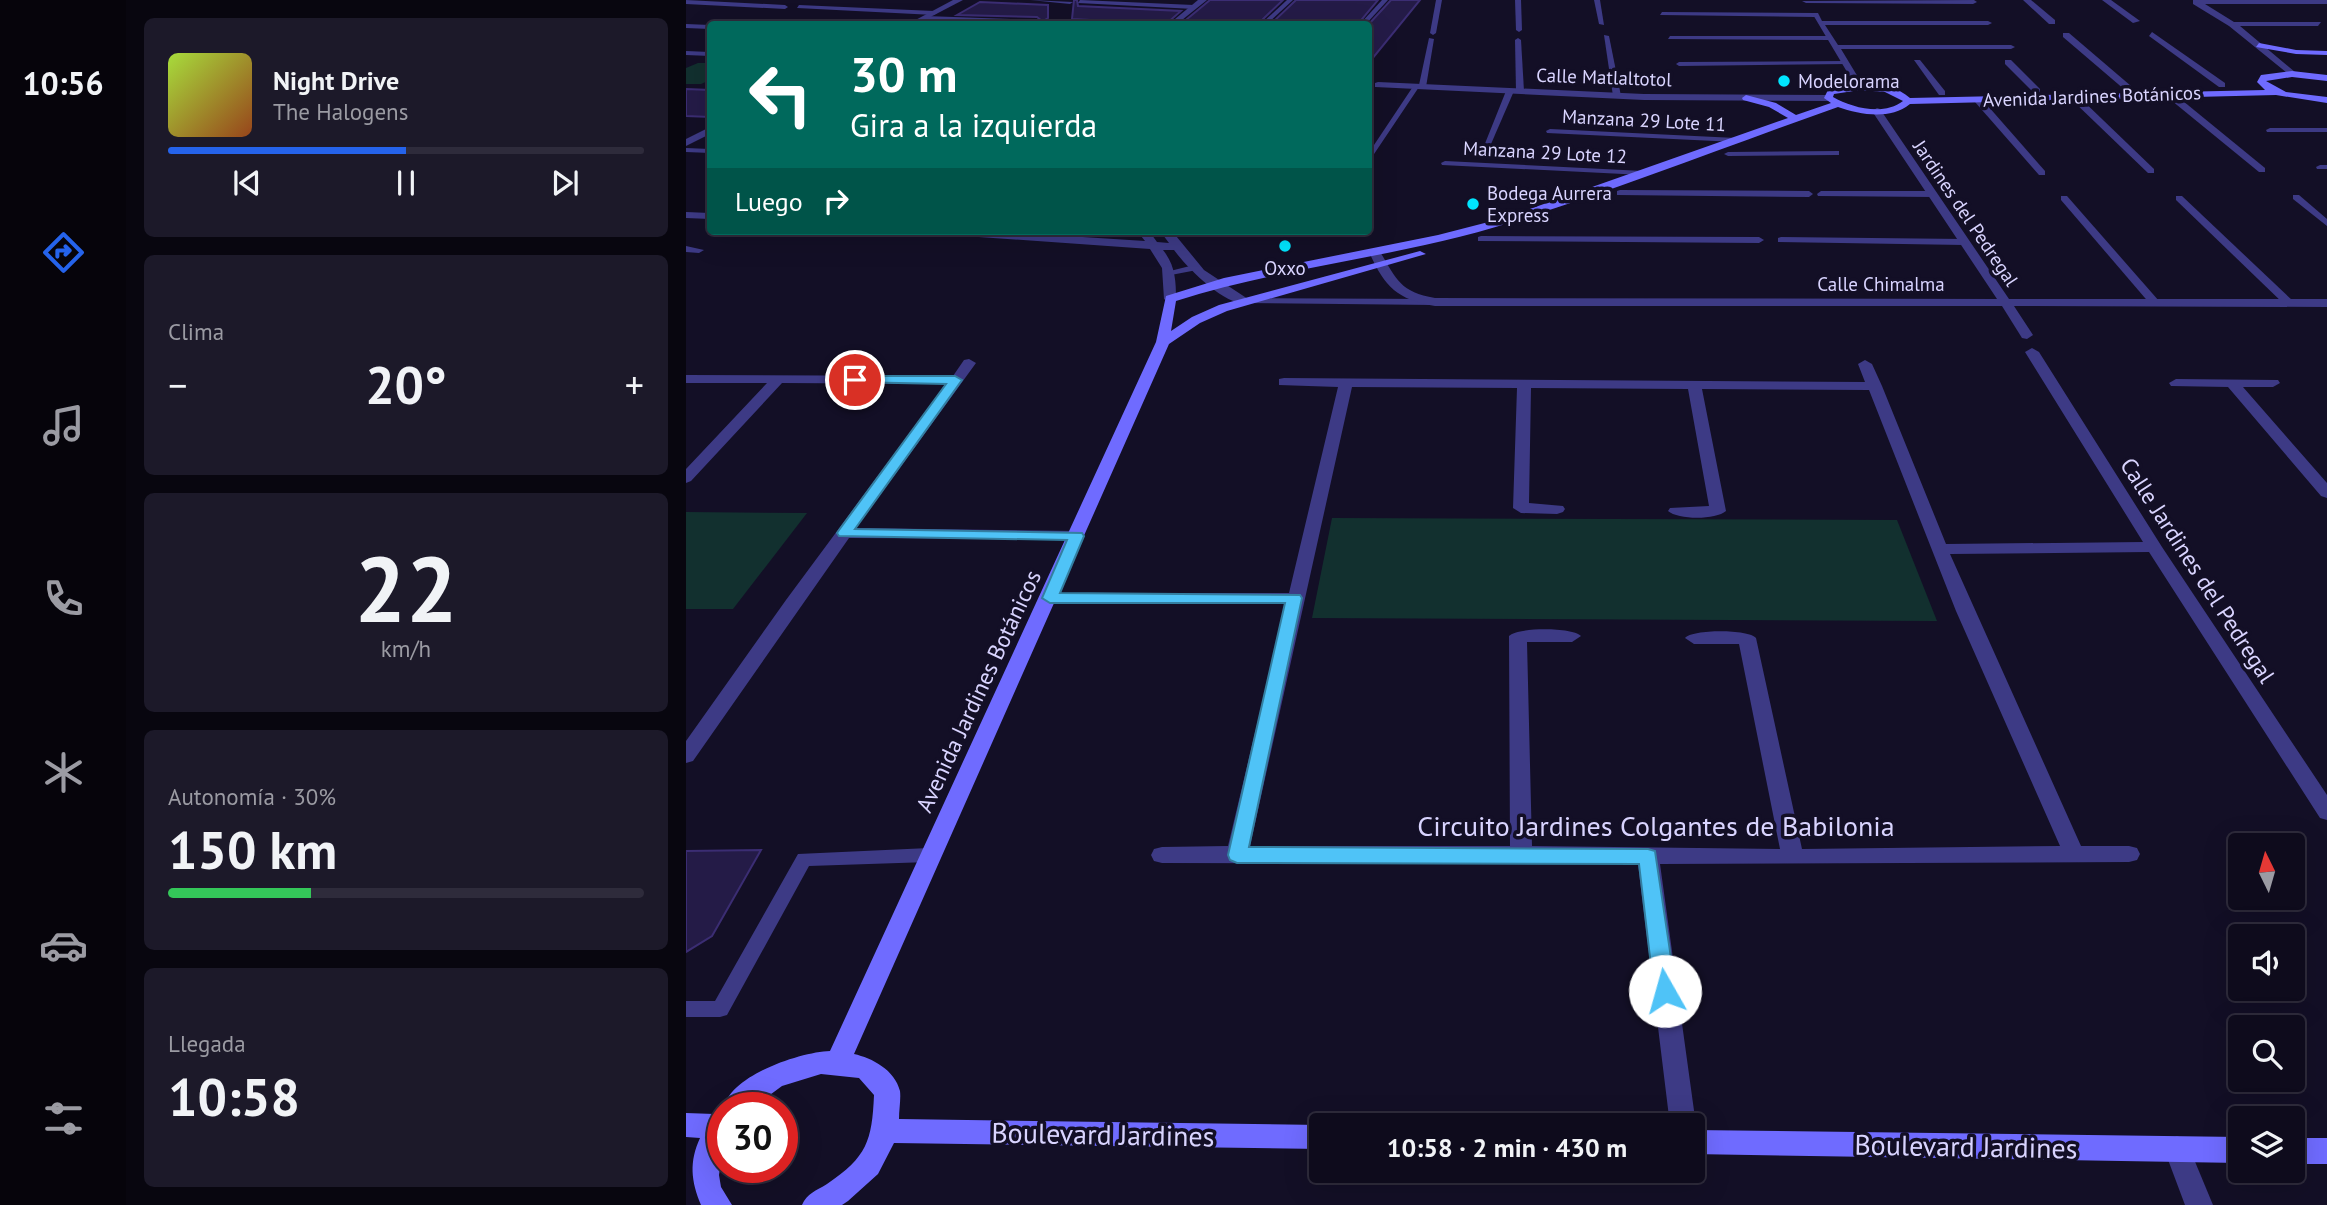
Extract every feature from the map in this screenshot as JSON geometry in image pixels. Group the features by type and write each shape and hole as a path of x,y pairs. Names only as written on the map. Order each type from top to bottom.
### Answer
{"street":[{"path":"918,21 959,0"},
{"path":"1177,21 1203,0"},
{"path":"2027,0 2052,22"},
{"path":"2106,0 2136,21"},
{"path":"1806,1 1973,2"},
{"path":"1806,1 1860,86"},
{"path":"2194,1 2327,2"},
{"path":"2194,1 2232,24 2292,74"},
{"path":"1818,19 1988,23"},
{"path":"2232,24 2318,24"},
{"path":"2152,34 2222,85"},
{"path":"2066,35 2128,88"},
{"path":"2259,46 2296,52 2327,53"},
{"path":"1835,47 2011,47"},
{"path":"686,52 707,54"},
{"path":"2310,75 2327,60"},
{"path":"1917,62 1942,93"},
{"path":"2008,62 2037,90"},
{"name":"Avenida Jardines Botánicos","path":"1905,98 1942,93 2222,85 2261,82 2264,77 2292,74 2327,78"},
{"path":"2261,82 2276,92 2327,100"},
{"name":"Calle Matlaltotol","path":"1378,85 1617,96 1833,101"},
{"path":"1164,342 1209,313 1244,301 1305,287 1378,258 1508,220 1795,119 1833,101 1851,108 1877,111 1904,106 1905,98 1883,89 1860,86 1831,92 1833,101"},
{"name":"Avenida Jardines Botánicos","path":"1905,98 1978,100 2276,92"},
{"path":"1746,97 1783,109 1795,119"},
{"path":"1146,235 1171,272 1170,299 1213,285 1329,261 1378,258 1481,239 1620,193 1851,108"},
{"name":"Jardines del Pedregal","path":"1877,111 2027,335"},
{"path":"686,143 707,132"},
{"path":"686,215 707,216"},
{"path":"998,235 1177,247"},
{"path":"1169,235 1194,268 1213,285 1244,301"},
{"name":"Calle Chimalma","path":"1378,258 1390,284 1395,288 1410,296 1435,302 2327,303"},
{"path":"1329,261 1336,276"},
{"name":"Avenida Jardines Botánicos","path":"838,1061 929,855 1050,598 1164,342 1170,299"},
{"name":"Calle Jardines del Pedregal","path":"2032,352 2154,547 2327,812"},
{"path":"686,756 969,363"},
{"path":"1865,364 1940,549 2074,853"},
{"path":"686,379 955,380"},
{"path":"686,478 779,379"},
{"path":"1284,383 1875,386"},
{"path":"1237,855 1294,598 1346,383"},
{"path":"2176,383 2273,383"},
{"path":"2232,383 2327,493"},
{"path":"1524,384 1521,508 1557,509"},
{"path":"1676,511 1718,510 1694,385"},
{"path":"845,533 1077,536"},
{"path":"1940,549 2154,547"},
{"path":"1050,598 1294,598"},
{"path":"1521,854 1518,636 1572,636"},
{"path":"1694,638 1747,638 1793,857"},
{"name":"Circuito Jardines Colgantes de Babilonia","path":"1162,855 1521,854 1793,857 2129,854"},
{"path":"1648,856 1681,1113"},
{"path":"753,1092 773,1077 807,1064 838,1061 869,1069 887,1091 885,1131 880,1148 860,1174 833,1197 816,1205"},
{"path":"686,1125 707,1121"},
{"name":"Boulevard Jardines","path":"885,1131 1309,1137"},
{"name":"Boulevard Jardines","path":"1705,1142 2228,1150"},
{"path":"2177,1149 2199,1205"},
{"path":"2305,1151 2327,1151"},
{"path":"707,1152 705,1181 718,1205"}],"lane":[{"path":"1033,0 1070,2"},
{"path":"1267,21 1290,0"},
{"path":"1366,21 1385,0"},
{"path":"1372,155 1419,87 1439,0"},
{"path":"1518,0 1519,30"},
{"path":"1597,0 1602,24"},
{"path":"686,2 785,6"},
{"path":"1080,2 1194,7"},
{"path":"799,7 934,13"},
{"path":"1661,15 1818,19"},
{"path":"925,18 992,21"},
{"path":"686,26 707,27"},
{"path":"1606,36 1617,96"},
{"path":"1670,38 1830,38"},
{"path":"1488,144 1515,91 1518,40"},
{"path":"1679,64 1845,63"},
{"path":"2169,94 2262,170"},
{"path":"2074,97 2151,171"},
{"path":"1978,100 2042,173"},
{"path":"2270,130 2327,130"},
{"name":"Manzana 29 Lote 11","path":"1550,131 1736,140"},
{"path":"686,150 707,151"},
{"path":"1728,153 1836,153"},
{"name":"Manzana 29 Lote 12","path":"1445,163 1643,173"},
{"path":"1620,193 1809,194"},
{"path":"1821,194 1933,194"},
{"path":"2296,197 2327,223"},
{"path":"2064,198 2155,303"},
{"path":"2179,198 2289,303"},
{"path":"1481,239 1759,240"},
{"path":"1781,240 1964,242"},
{"path":"686,249 699,250"},
{"path":"1171,272 1194,268"},
{"name":"Calle Chimalma","path":"1244,301 1435,302"},
{"path":"686,1009 720,1009 804,859 929,855"}],"green space":[{"path":"707,63 707,81 686,84 686,68"},
{"path":"686,512 807,513 733,609 686,609"},
{"path":"1332,518 1897,520 1937,621 1312,618"}],"building":[{"path":"1074,0 1077,0 1078,6 1181,11 1169,21 1072,19"},
{"path":"1210,0 1283,0 1261,21 1185,21"},
{"path":"1296,0 1378,0 1360,21 1274,21"},
{"path":"1391,0 1420,0 1372,59 1372,21"},
{"path":"980,2 1048,5 1048,18 1044,21 1037,17 957,15"},
{"path":"686,89 707,90 707,117 686,116"},
{"path":"761,850 712,936 686,952 686,851"}],"place":[{"name":"Modelorama","path":"1784,81"},
{"name":"Bodega Aurrera Express","path":"1473,204"},
{"name":"Oxxo","path":"1285,246"}],"route":[{"path":"855,380 955,380 845,533 1077,536 1050,598 1294,598 1237,855 1648,856 1665,991"}]}
